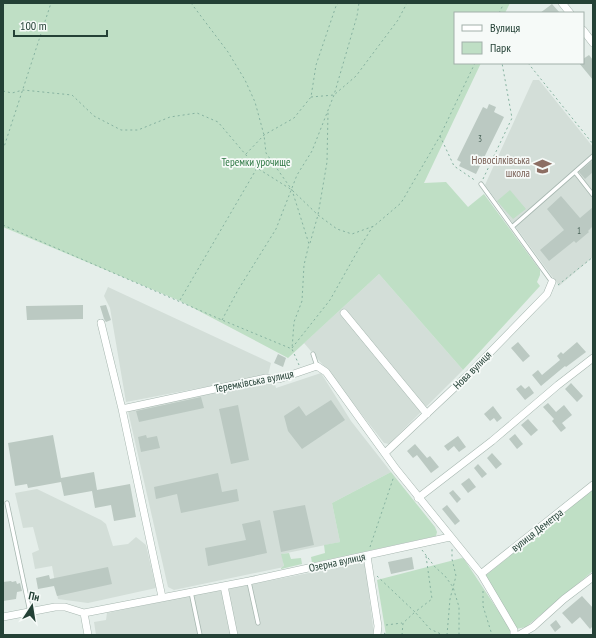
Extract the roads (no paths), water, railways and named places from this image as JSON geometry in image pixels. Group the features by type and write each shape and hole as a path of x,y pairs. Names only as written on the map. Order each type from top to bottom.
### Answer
{"street":[{"path":"562,3 569,12"},
{"path":"584,31 593,43"},
{"name":"Нова вулиця","path":"385,453 469,374 547,294 552,282"},
{"path":"344,313 427,414"},
{"path":"101,323 122,409 162,597"},
{"path":"418,498 492,441 558,385 593,358"},
{"path":"317,366 326,372 418,498 481,574 514,630 514,635"},
{"name":"Теремківська вулиця","path":"122,409 266,378 279,378 317,366"},
{"name":"вулиця Деметра","path":"481,574 593,485"},
{"name":"Озерна вулиця","path":"84,613 191,591 224,586 418,544 451,539"},
{"path":"367,556 378,626 377,635"},
{"path":"519,635 533,627 564,599 593,577"},
{"path":"224,586 234,635"},
{"path":"3,617 55,607 65,607 84,613 88,635"}],"lane":[{"path":"512,227 593,156"},
{"path":"575,172 593,195"},
{"path":"481,184 552,282"},
{"path":"313,354 317,366"},
{"path":"7,503 30,612"},
{"path":"249,580 258,623"},
{"path":"191,591 200,635"}],"place":[{"name":"Новосілківська школа","path":"543,166"}],"park label":[{"name":"Теремки урочище","path":"256,162"}]}
